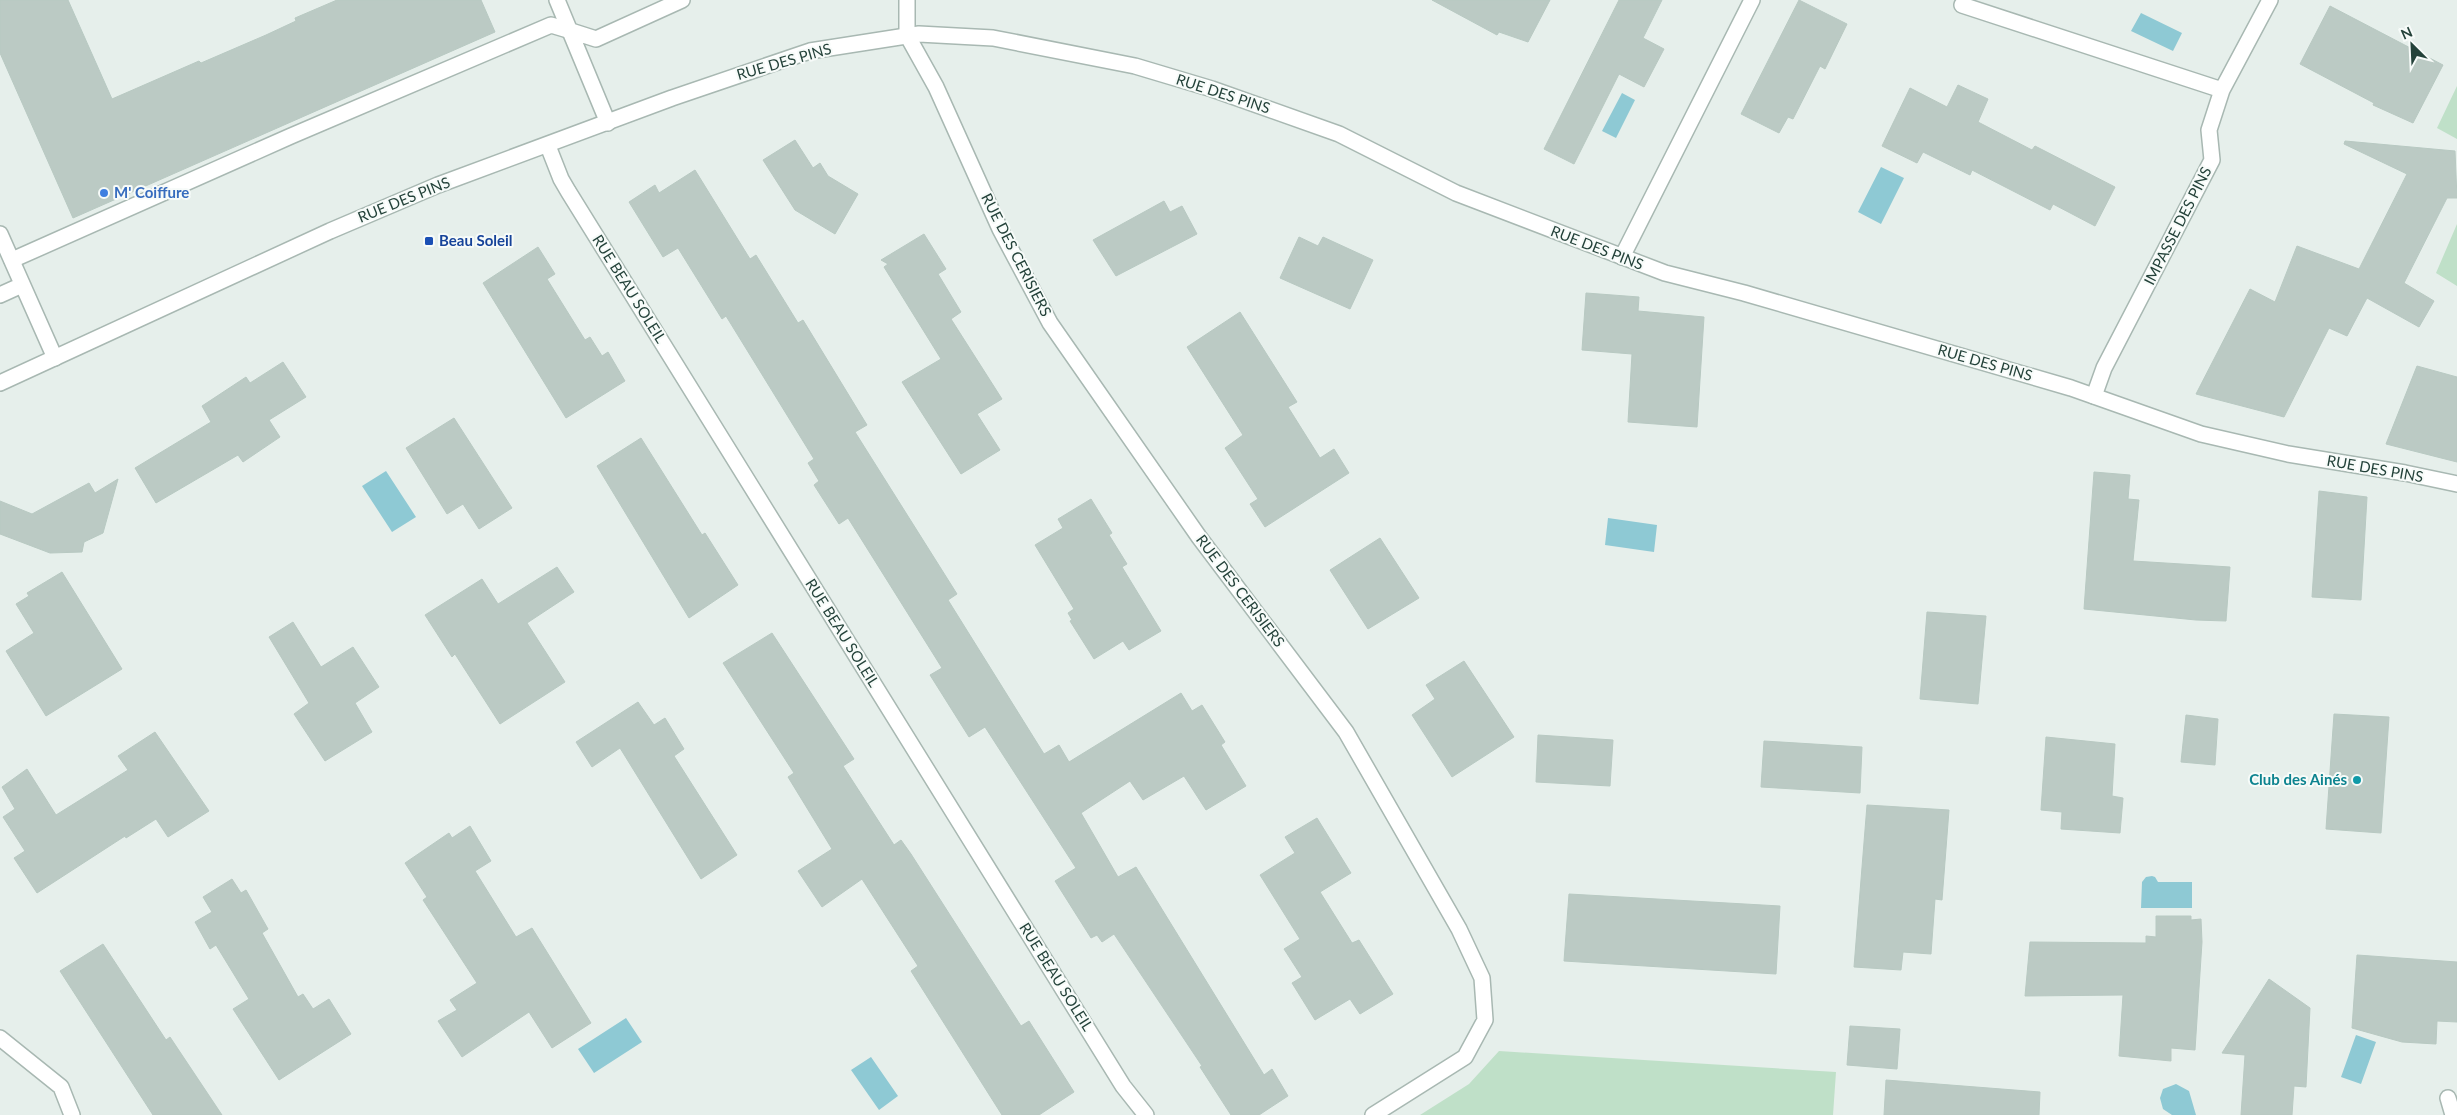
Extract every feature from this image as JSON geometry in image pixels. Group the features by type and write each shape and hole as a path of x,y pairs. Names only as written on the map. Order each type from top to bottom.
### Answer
{"street":[{"path":"557,0 608,123"},
{"path":"12,260 291,136 551,25 596,39 682,0"},
{"path":"907,0 907,35"},
{"path":"1622,257 1752,0"},
{"name":"IMPASSE DES PINS","path":"2094,396 2104,368 2212,160 2209,130 2222,90 2270,0"},
{"path":"1962,5 2222,90"},
{"name":"RUE DES PINS","path":"0,383 365,215 438,185 709,85 810,51 907,35 993,38 1135,66 1212,89 1339,134 1456,193 1686,280 1744,293 2094,396 2201,434 2288,454 2405,473 2457,484"},
{"name":"RUE DES CERISIERS","path":"907,35 936,87 1000,229 1050,324 1199,537 1346,732 1459,928 1482,978 1485,1020 1465,1057 1373,1115"},
{"name":"RUE BEAU SOLEIL","path":"548,146 561,179 584,217 1124,1086 1146,1115"},
{"path":"0,234 54,358"},
{"path":"0,295 22,285"},
{"path":"0,1038 61,1087 72,1115"},
{"path":"2448,1098 2453,1115"}],"green space":[{"path":"2457,86 2457,139 2437,128"},
{"path":"2457,224 2457,286 2436,273"},
{"path":"1499,1051 1836,1072 1833,1115 1420,1115 1469,1084"}],"water":[{"path":"2141,13 2182,33 2173,51 2131,31"},
{"path":"1622,93 1635,100 1616,138 1602,131"},
{"path":"1881,167 1904,178 1881,224 1858,212"},
{"path":"386,471 416,517 392,532 362,486"},
{"path":"1608,518 1657,525 1654,552 1605,545"},
{"path":"2152,876 2158,882 2192,882 2192,908 2141,908 2142,882 2146,877"},
{"path":"626,1018 642,1042 594,1073 578,1049"},
{"path":"2356,1035 2376,1042 2361,1084 2341,1077"},
{"path":"871,1057 898,1096 879,1110 851,1070"},
{"path":"2176,1084 2189,1091 2196,1115 2172,1115 2163,1109 2160,1098 2163,1089"}],"building":[{"path":"0,0 68,0 112,99 199,61 201,63 266,35 296,21 295,18 337,0 481,0 495,32 73,218 0,53"},
{"path":"1432,0 1550,0 1528,42 1499,32 1497,35"},
{"path":"1619,0 1662,0 1643,38 1664,49 1644,87 1619,74 1574,164 1544,149"},
{"path":"1799,0 1847,24 1825,69 1820,66 1793,119 1788,117 1779,133 1741,114"},
{"path":"2330,6 2443,65 2413,123 2373,105 2374,103 2300,64"},
{"path":"1958,85 1988,99 1978,122 2032,150 2035,146 2115,187 2095,226 2053,204 2050,210 1972,170 1970,175 1923,152 1917,163 1882,146 1910,88 1947,107"},
{"path":"795,140 813,168 820,163 828,176 858,194 835,234 795,210 763,160"},
{"path":"2345,141 2455,151 2457,198 2447,198 2404,283 2434,301 2419,327 2367,298 2347,336 2329,328 2284,417 2196,394 2250,289 2275,302 2297,246 2359,269 2407,174 2344,144"},
{"path":"695,170 750,259 756,255 798,323 803,320 867,425 855,432 957,594 948,600 1044,754 1059,745 1069,762 1181,693 1192,711 1202,705 1225,742 1221,745 1246,786 1206,810 1184,776 1143,800 1130,781 1081,813 1118,877 1136,867 1264,1075 1272,1069 1288,1096 1259,1115 1231,1115 1200,1067 1202,1066 1114,934 1102,942 1097,935 1091,938 1055,881 1076,868 985,727 969,737 930,675 942,668 848,518 839,524 814,485 819,481 808,463 814,459 726,316 722,319 678,248 663,257 629,202 655,185 659,193"},
{"path":"1164,201 1170,212 1182,206 1197,234 1116,276 1093,240"},
{"path":"924,234 946,269 938,274 961,312 951,319 1002,399 977,414 1000,450 961,474 902,382 941,359 884,267 888,264 881,260"},
{"path":"1299,237 1318,246 1323,237 1373,260 1350,309 1280,278"},
{"path":"538,247 555,274 547,279 585,340 590,337 602,356 608,352 625,381 566,418 483,283"},
{"path":"1586,293 1639,297 1638,311 1704,317 1697,427 1628,422 1632,354 1582,350"},
{"path":"1240,312 1297,402 1288,407 1320,458 1334,449 1349,473 1265,527 1250,504 1258,499 1225,448 1243,435 1187,347"},
{"path":"283,362 306,397 269,420 280,437 243,462 238,455 156,503 135,468 211,422 202,406 246,377 250,383"},
{"path":"2417,366 2457,377 2457,462 2386,444"},
{"path":"454,418 512,508 479,529 463,504 447,514 406,448"},
{"path":"641,438 702,535 705,533 738,585 689,618 597,466"},
{"path":"2094,472 2130,475 2128,499 2139,500 2133,561 2230,567 2226,621 2196,620 2084,609"},
{"path":"118,479 103,533 84,542 82,552 50,553 0,534 0,501 32,514 89,483 95,493"},
{"path":"2319,491 2367,497 2361,600 2312,597"},
{"path":"1091,499 1112,533 1109,535 1127,564 1122,567 1161,631 1129,650 1123,641 1094,659 1070,621 1072,620 1068,613 1074,609 1035,545 1063,528 1058,519"},
{"path":"1380,538 1419,598 1368,629 1330,570"},
{"path":"557,567 574,592 527,623 565,682 500,724 455,654 452,657 425,615 482,579 498,604"},
{"path":"62,572 122,669 46,716 6,651 34,633 16,604 29,596 27,593"},
{"path":"1927,612 1986,616 1978,704 1920,699"},
{"path":"293,622 321,667 353,647 379,687 355,703 372,732 325,761 294,714 309,703 269,637"},
{"path":"772,633 854,759 843,766 894,845 901,840 1021,1026 1029,1021 1074,1092 1039,1115 1002,1115 911,971 918,966 862,879 822,907 798,871 832,849 788,777 794,773 723,663"},
{"path":"1464,661 1514,737 1452,777 1412,715 1435,699 1426,685"},
{"path":"638,702 654,725 665,718 684,749 674,756 737,855 701,879 620,748 592,767 576,742"},
{"name":"Club des Ainés","path":"2334,714 2389,717 2381,833 2326,829"},
{"path":"2186,715 2218,719 2215,765 2181,762"},
{"path":"155,732 209,811 168,837 156,819 126,838 125,836 37,893 14,858 25,851 3,817 15,809 2,787 27,769 56,815 128,770 118,756"},
{"path":"1538,735 1613,740 1610,786 1536,782"},
{"path":"2046,737 2115,744 2112,796 2123,798 2120,833 2061,829 2062,812 2041,810"},
{"path":"1764,741 1862,747 1860,793 1761,787"},
{"path":"1867,805 1949,810 1942,900 1935,899 1931,954 1903,952 1901,970 1854,967"},
{"path":"1317,818 1351,873 1320,892 1352,943 1359,940 1393,994 1360,1014 1350,999 1315,1020 1292,983 1302,977 1284,949 1300,939 1260,875 1295,853 1285,837"},
{"path":"470,826 491,861 475,871 516,937 532,928 591,1023 552,1048 529,1012 462,1057 438,1021 457,1010 450,1000 477,983 423,900 427,897 405,863 449,833 452,838"},
{"path":"232,879 241,893 246,890 268,929 262,933 298,997 303,994 313,1009 329,999 351,1034 279,1080 233,1009 249,999 216,945 210,949 195,922 212,912 203,897"},
{"path":"1569,894 1780,906 1776,974 1564,961"},
{"path":"2156,916 2191,916 2191,920 2201,919 2202,942 2195,1050 2171,1048 2171,1061 2119,1056 2123,995 2025,996 2030,942 2146,943 2146,936 2156,937"},
{"path":"103,944 166,1040 170,1037 222,1115 153,1115 60,971"},
{"path":"2357,955 2457,962 2457,1022 2437,1021 2436,1044 2402,1042 2352,1028"},
{"path":"2269,979 2310,1008 2306,1087 2294,1086 2292,1115 2241,1115 2245,1055 2222,1053"},
{"path":"1850,1026 1900,1029 1897,1069 1847,1065"},
{"path":"1886,1080 2040,1092 2039,1115 1884,1115"}],"place":[{"name":"M' Coiffure","path":"104,193"},
{"name":"Beau Soleil","path":"429,241"},
{"name":"Club des Ainés","path":"2357,780"}]}
